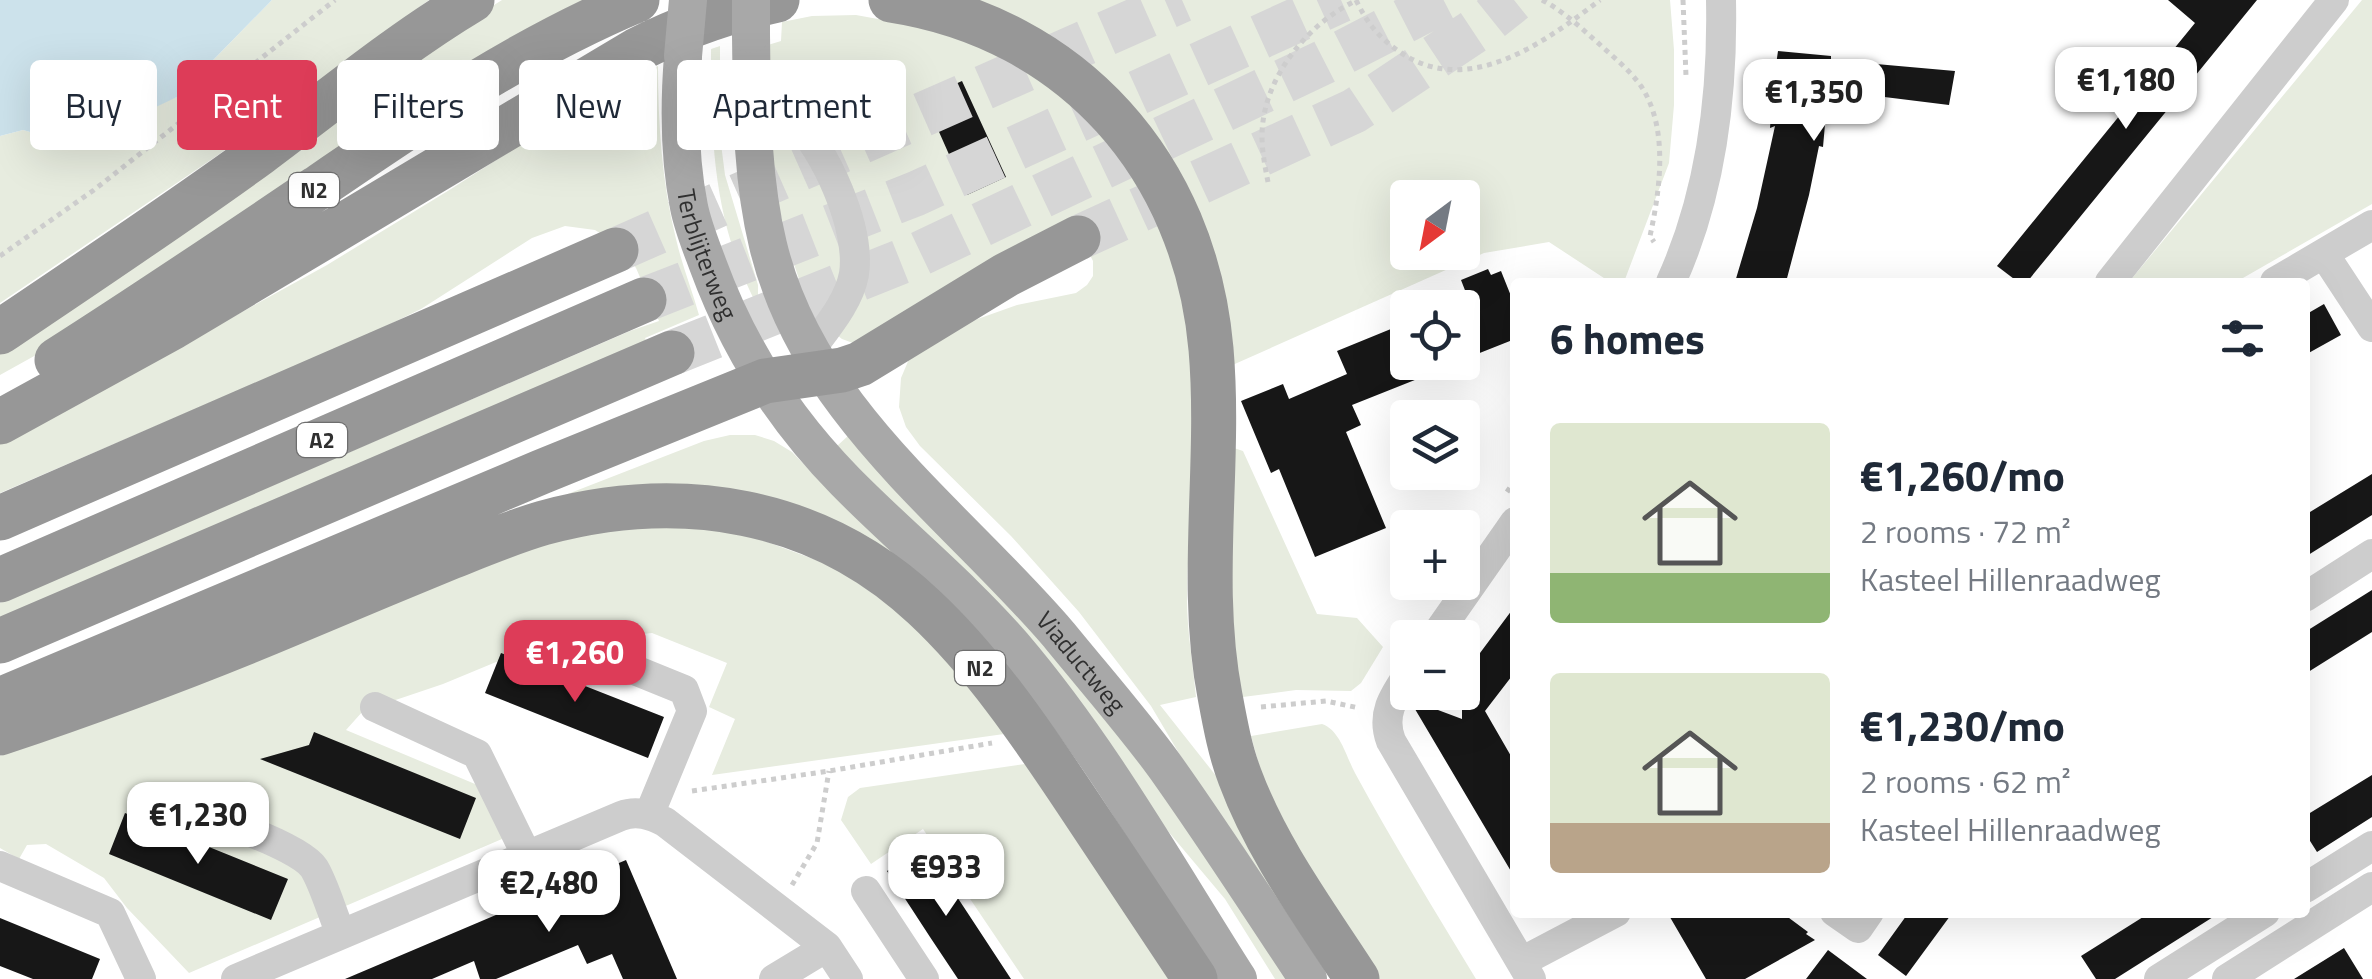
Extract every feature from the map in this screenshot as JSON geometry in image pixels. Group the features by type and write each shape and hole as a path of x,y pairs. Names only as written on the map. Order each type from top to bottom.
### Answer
{"highway":[{"name":"N2","path":"0,332 185,206 415,37 472,0"},
{"name":"N2","path":"0,396 185,278 474,83 569,30 637,0"},
{"path":"891,0 978,22 1039,54 1070,76 1098,98 1123,126 1175,209 1204,292 1211,351 1211,614 1213,655 1226,729 1240,777 1268,839 1357,979"},
{"name":"N2","path":"0,422 173,328 637,50 712,18 759,11"},
{"path":"0,700 505,486 765,381 817,361 842,370 867,361 1006,275 1078,238"},
{"name":"A2","path":"0,518 616,250"},
{"name":"A2","path":"0,580 644,300"},
{"path":"0,641 672,353"},
{"name":"N2","path":"0,734 198,662 448,558 544,523 654,505 738,510 780,521 854,555 898,585 951,633 1039,744 1195,979"}],"main road":[{"name":"Terblijterweg","path":"688,0 680,130 690,208 729,319 765,381"},
{"path":"755,60 759,11"},
{"path":"754,150 768,248 782,289 817,361"},
{"name":"Viaductweg","path":"817,361 847,408 891,460 1025,598 1151,748 1308,979"},
{"name":"Viaductweg","path":"765,381 826,461 980,609 1015,649 1108,772 1238,979"}],"street":[{"path":"1673,278 1697,213 1709,166 1718,99 1721,0"},
{"path":"2113,278 2334,0"},
{"path":"817,150 846,211 854,249 854,276 817,361"},
{"path":"2282,278 2372,225"},
{"path":"2324,254 2372,327"},
{"path":"1447,620 1510,529"},
{"path":"2310,593 2372,554"},
{"path":"578,647 684,690 692,712 649,815"},
{"path":"374,707 476,754 526,854"},
{"path":"1390,707 1386,730 1400,761 1526,970 1607,918"},
{"path":"163,803 200,812 279,845 313,866 340,934"},
{"path":"236,979 628,813 649,815 665,822 778,907 826,947 848,979"},
{"path":"2310,885 2372,846"},
{"path":"0,866 110,912 141,979"},
{"path":"2227,979 2372,887"},
{"path":"866,890 924,979"},
{"path":"2158,979 2255,918"},
{"path":"774,979 826,947"}],"path":[{"path":"0,256 94,190 335,0"},
{"path":"1268,182 1262,134 1267,103 1277,78 1294,53 1336,10 1357,0 1366,22 1384,41 1412,60 1434,68 1458,70 1506,60 1600,0"},
{"path":"1542,0 1573,20 1641,86 1658,133 1656,208 1650,236 1658,248 1663,235"},
{"path":"1682,0 1686,81"},
{"path":"1257,707 1326,701 1350,705 1386,720"},
{"path":"649,815 677,794 992,743"},
{"path":"778,907 818,844 829,771"}],"shaded area":[{"path":"272,0 429,0 347,60 337,60 337,68 317,82 317,60 213,60"},
{"path":"502,0 598,0 499,63 408,60"},
{"path":"962,0 1670,0 1674,105 1669,163 1626,278 1604,278 1549,242 1480,255 1480,180 1390,180 1390,270 1446,270 1401,290 1390,290 1390,295 1219,371 1187,210"},
{"path":"2362,0 2372,0 2372,204 2243,278 2132,278"},
{"path":"856,15 916,26 960,38 1002,56 1056,92 1080,114 1103,138 1141,191 1165,241 1180,290 1192,367 1194,441 1187,599 1196,697 1160,705 1228,791 1311,954 1151,706 1079,612 1011,536 920,446 906,427 899,407 901,378 912,352 972,321 1017,305 1076,293 1087,285 1093,276 1093,261 1071,218 853,343 811,315 778,205 769,150 906,150 906,60 768,60 768,45 781,41 782,22 812,16"},
{"path":"720,46 720,60 711,60 711,49"},
{"path":"657,67 667,196 678,249 699,315 645,338 648,345 0,626 0,603 659,321 636,268 620,246 595,230 565,226 532,238 421,309 372,333 0,493 0,439 115,382 327,265 519,145 519,150 657,150"},
{"path":"177,97 177,150 225,150 0,303 0,136 30,132 30,150 157,150 157,104"},
{"path":"337,110 337,150 361,150 54,345 0,375 0,346 280,150 317,150 317,124"},
{"path":"714,150 722,150 725,175 758,285 758,307 732,244"},
{"path":"755,435 792,452 919,576 834,529 524,511 704,441"},
{"path":"849,435 1032,628 1158,782 1289,979 1275,979 1225,899 895,506 837,446"},
{"path":"1228,446 1243,451 1317,614 1357,618 1383,647 1361,683 1351,691 1296,690 1235,698"},
{"path":"652,525 740,532 835,567 915,623 969,683 1004,734 712,775 735,719 709,707 727,663 652,633 535,646 443,684 363,711 346,730 487,789 509,836 189,973 104,878 46,844 27,845 19,859 0,848 0,756 395,599 543,545 585,533"},
{"path":"1322,724 1338,738 1384,825 1476,979 1371,979 1270,805 1251,736"},
{"path":"1025,764 1170,979 1024,979 923,829 871,864 841,820 848,797 860,788"}],"water":[{"path":"0,0 272,0 213,60 177,60 177,97 157,106 157,60 30,60 30,132 0,136"}],"building":[{"path":"2168,0 2257,0 2030,278 2013,278 1997,266 2195,23"},
{"path":"1778,51 1955,71 1949,105 1828,90 1823,147 1819,146 1787,278 1736,278 1775,126 1770,128"},
{"path":"962,81 1006,177 967,195 924,98"},
{"path":"1488,269 1491,275 1501,271 1510,294 1510,341 1480,353 1480,290 1465,290 1461,280"},
{"path":"2324,304 2341,335 2310,352 2310,312"},
{"path":"1390,329 1390,380 1415,380 1352,405 1361,425 1346,432 1386,528 1315,557 1279,469 1271,473 1241,401 1283,384 1289,399 1347,374 1337,351"},
{"path":"2372,474 2372,515 2310,554 2310,512"},
{"path":"2372,590 2372,632 2310,671 2310,629"},
{"path":"1510,613 1510,678 1485,711 1510,754 1510,870 1416,710 1438,710 1462,719 1462,710 1480,710 1480,653"},
{"path":"501,653 664,717 648,758 485,693"},
{"path":"314,732 476,798 460,839 260,759 309,745"},
{"path":"2372,775 2372,817 2317,852 2310,841 2310,813"},
{"path":"125,813 288,879 271,920 109,854"},
{"path":"924,847 1011,979 958,979 930,937 887,871"},
{"path":"626,860 677,979 623,979 612,954 587,964 578,945 496,979 480,979 474,961 432,979 345,979"},
{"path":"0,918 100,959 92,979 33,979 0,966"},
{"path":"1670,918 1789,918 1815,940 1745,979 1706,979"},
{"path":"1905,918 1949,918 1906,976 1878,955"},
{"path":"2141,918 2212,918 2115,979 2096,979 2081,956"},
{"path":"2344,948 2363,979 2294,979"},
{"path":"1828,950 1867,979 1806,979"}],"tunnel":[{"path":"616,250 1182,0"},
{"path":"644,300 915,194 1341,0"},
{"path":"672,353 915,256 1324,62 1445,0"},
{"path":"1078,238 1354,111 1479,28 1514,0"}]}
